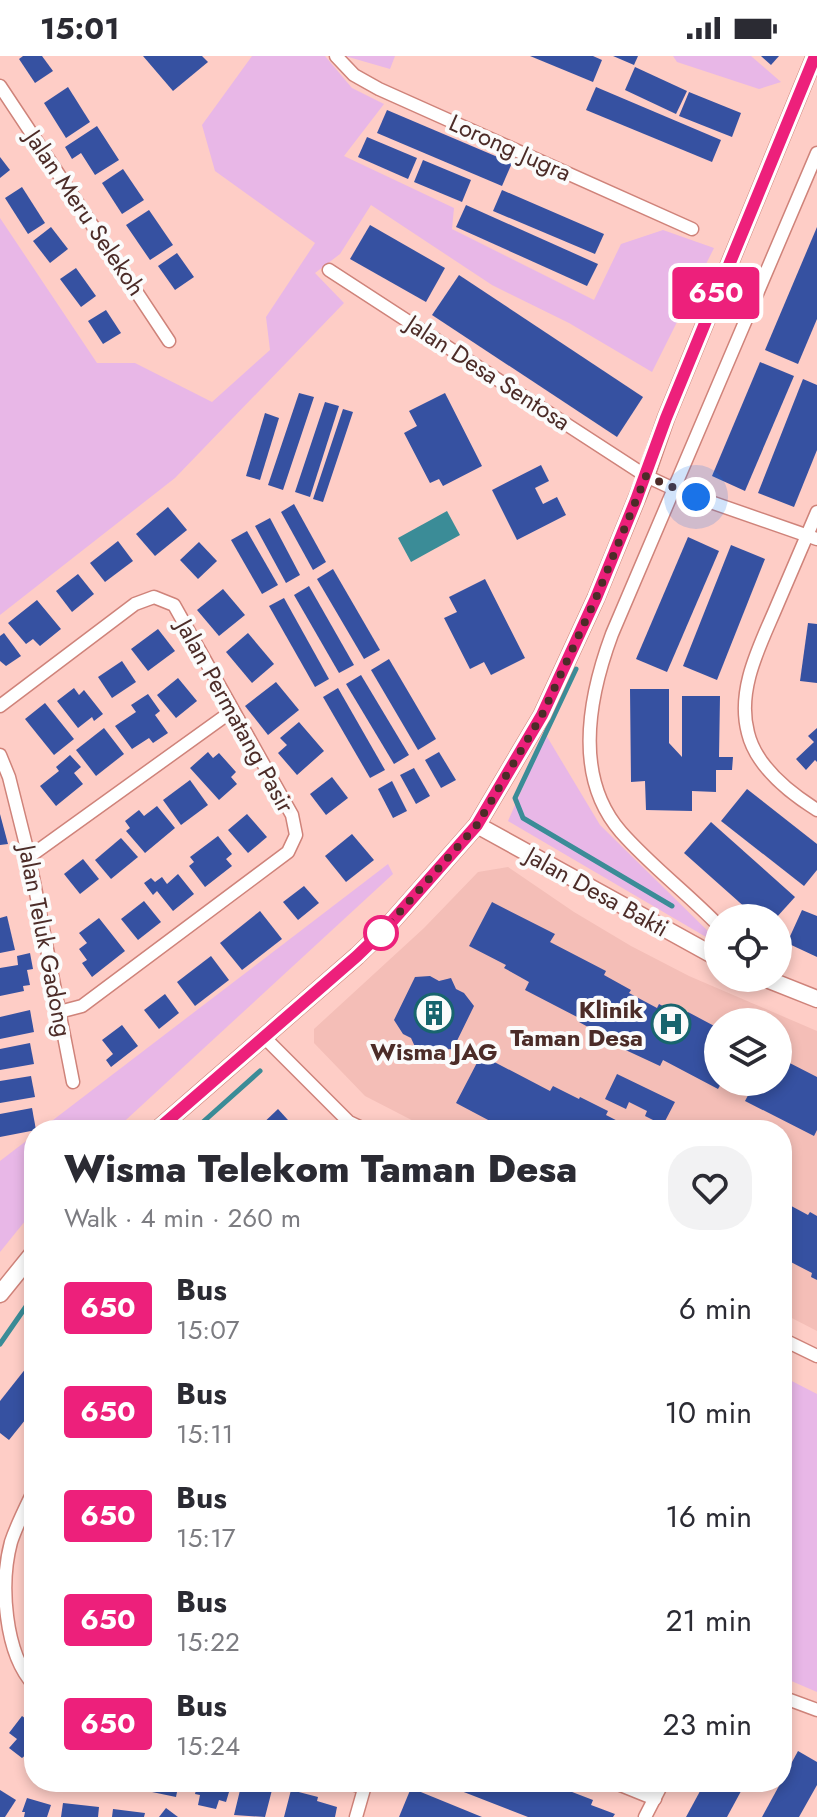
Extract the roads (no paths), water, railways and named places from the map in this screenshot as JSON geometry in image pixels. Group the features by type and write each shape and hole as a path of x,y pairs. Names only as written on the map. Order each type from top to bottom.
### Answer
{"street":[{"name":"Lorong Jugra","path":"336,56 354,75 379,89 692,229"},
{"path":"169,1120 387,927 477,825 542,715 596,598 666,418 815,56"},
{"name":"Jalan Meru Selekoh","path":"0,86 169,341"},
{"path":"704,912 619,830 600,800 591,769 592,706 598,673 612,634 676,490 817,153"},
{"name":"Jalan Desa Sentosa","path":"329,270 646,476 676,490 812,538"},
{"path":"817,512 812,538 754,661 745,693 748,736 758,756 774,776 817,810"},
{"name":"Jalan Permatang Pasir","path":"0,706 135,604 154,597 174,605 292,815 296,835 288,852 82,1006 59,1012"},
{"path":"29,857 232,711"},
{"name":"Jalan Teluk Gadong","path":"0,755 13,791 29,857 73,1082"},
{"name":"Jalan Desa Bakti","path":"477,825 704,950"},
{"path":"792,989 817,999"},
{"path":"265,1038 340,1120"},
{"path":"0,1294 24,1264"},
{"path":"792,1344 817,1356"},
{"path":"24,1512 10,1543 5,1596 9,1642 24,1674"},
{"path":"792,1701 817,1710"},
{"path":"356,1817 363,1792"},
{"path":"638,1792 655,1799"},
{"path":"645,1817 658,1792"}],"water":[{"path":"447,511 460,535 411,562 398,538"}],"waterway":[{"path":"576,669 515,798 523,818 672,906"},
{"path":"205,1120 260,1071"},
{"path":"0,1344 24,1309"}],"place":[{"name":"Wisma JAG","path":"434,1013"},
{"name":"Klinik Taman Desa","path":"671,1024"}]}
